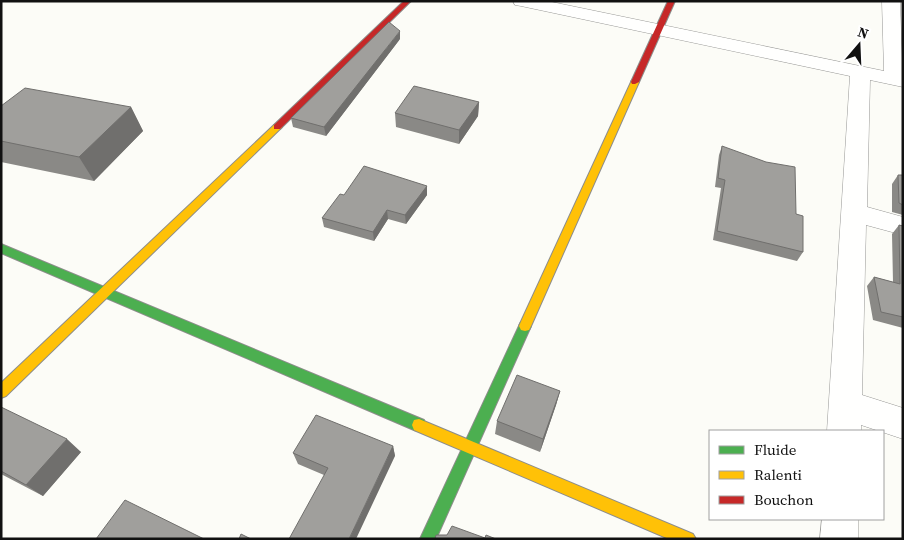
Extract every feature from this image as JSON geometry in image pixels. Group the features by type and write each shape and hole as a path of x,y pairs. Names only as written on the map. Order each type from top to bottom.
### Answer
{"street":[{"path":"1,392 408,1"},
{"path":"521,1 898,80 891,1"},
{"path":"428,539 672,1"},
{"path":"860,72 845,418 903,424"},
{"path":"854,213 903,226"},
{"path":"1,248 688,539"},
{"path":"839,539 840,520"}],"building":[{"path":"389,22 400,31 324,127 291,118"},
{"path":"414,86 479,102 459,130 395,113"},
{"path":"25,88 131,107 79,157 1,141 1,106"},
{"path":"722,146 766,162 795,167 796,214 803,216 803,252 717,231 725,180 718,178"},
{"path":"364,166 427,186 405,215 387,210 373,232 322,218 340,194 344,195"},
{"path":"898,175 903,175 903,205 899,203"},
{"path":"899,225 903,226 903,317 881,312 874,277 900,284"},
{"path":"517,375 560,391 543,439 497,421"},
{"path":"1,407 67,439 26,485 1,471"},
{"path":"316,415 393,446 349,539 289,539 328,468 293,453"},
{"path":"125,500 204,539 96,539"},
{"path":"452,526 485,538 486,535 496,539 435,539 436,535 447,535"},
{"path":"241,534 251,539 239,539"}],"traffic: fast":[{"path":"1,248 419,425"},
{"path":"428,539 525,326"}],"traffic: slow":[{"path":"525,326 635,82"},
{"path":"1,392 277,127"},
{"path":"419,425 688,539"}],"traffic: jam":[{"path":"277,127 408,1"},
{"path":"635,82 672,1"}]}
